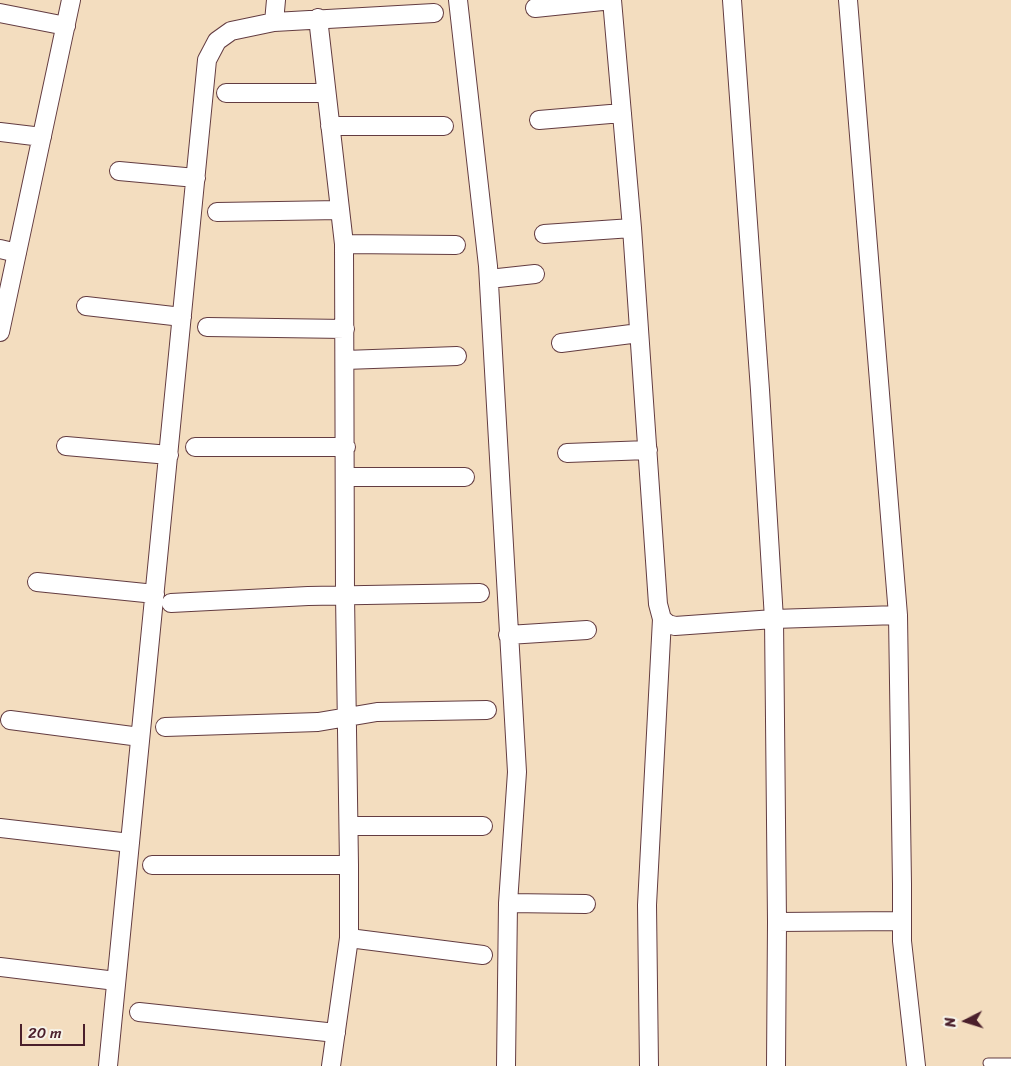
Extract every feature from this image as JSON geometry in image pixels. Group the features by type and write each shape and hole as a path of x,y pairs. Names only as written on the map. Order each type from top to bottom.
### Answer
{"street":[{"path":"0,332 9,251 42,138 71,0"},
{"path":"274,22 276,0"},
{"path":"458,0 489,279 517,772 508,903 506,1066"},
{"path":"536,8 612,0 632,228 658,604 662,619 647,905 649,1066"},
{"path":"732,0 760,380 774,619 777,922 776,1066"},
{"path":"848,0 898,615 901,921 916,1066"},
{"path":"0,13 66,26"},
{"path":"108,1066 207,60 217,41 231,31 274,22 318,18 434,13"},
{"path":"318,18 344,244 345,595 350,865 349,938 331,1066"},
{"path":"226,93 326,93"},
{"path":"539,120 622,113"},
{"path":"330,126 444,126"},
{"path":"0,132 42,138"},
{"path":"120,171 196,178"},
{"path":"216,212 340,210"},
{"path":"544,234 632,228"},
{"path":"344,244 456,245"},
{"path":"489,279 535,274"},
{"path":"86,306 182,317"},
{"path":"208,327 345,329"},
{"path":"561,343 639,333"},
{"path":"345,360 457,356"},
{"path":"66,446 169,455"},
{"path":"195,447 346,447"},
{"path":"567,453 648,450"},
{"path":"346,477 465,477"},
{"path":"37,582 155,594"},
{"path":"171,603 345,595 480,593"},
{"path":"662,619 668,624 675,626 774,619 898,615"},
{"path":"508,636 587,630"},
{"path":"165,727 318,722 376,712 487,710"},
{"path":"10,720 140,737"},
{"path":"349,826 483,826"},
{"path":"0,828 130,843"},
{"path":"152,865 350,865"},
{"path":"508,903 586,904"},
{"path":"777,922 901,921"},
{"path":"349,938 483,955"},
{"path":"0,968 116,981"},
{"path":"139,1012 336,1033"}],"lane":[{"path":"988,1063 1011,1063"}]}
